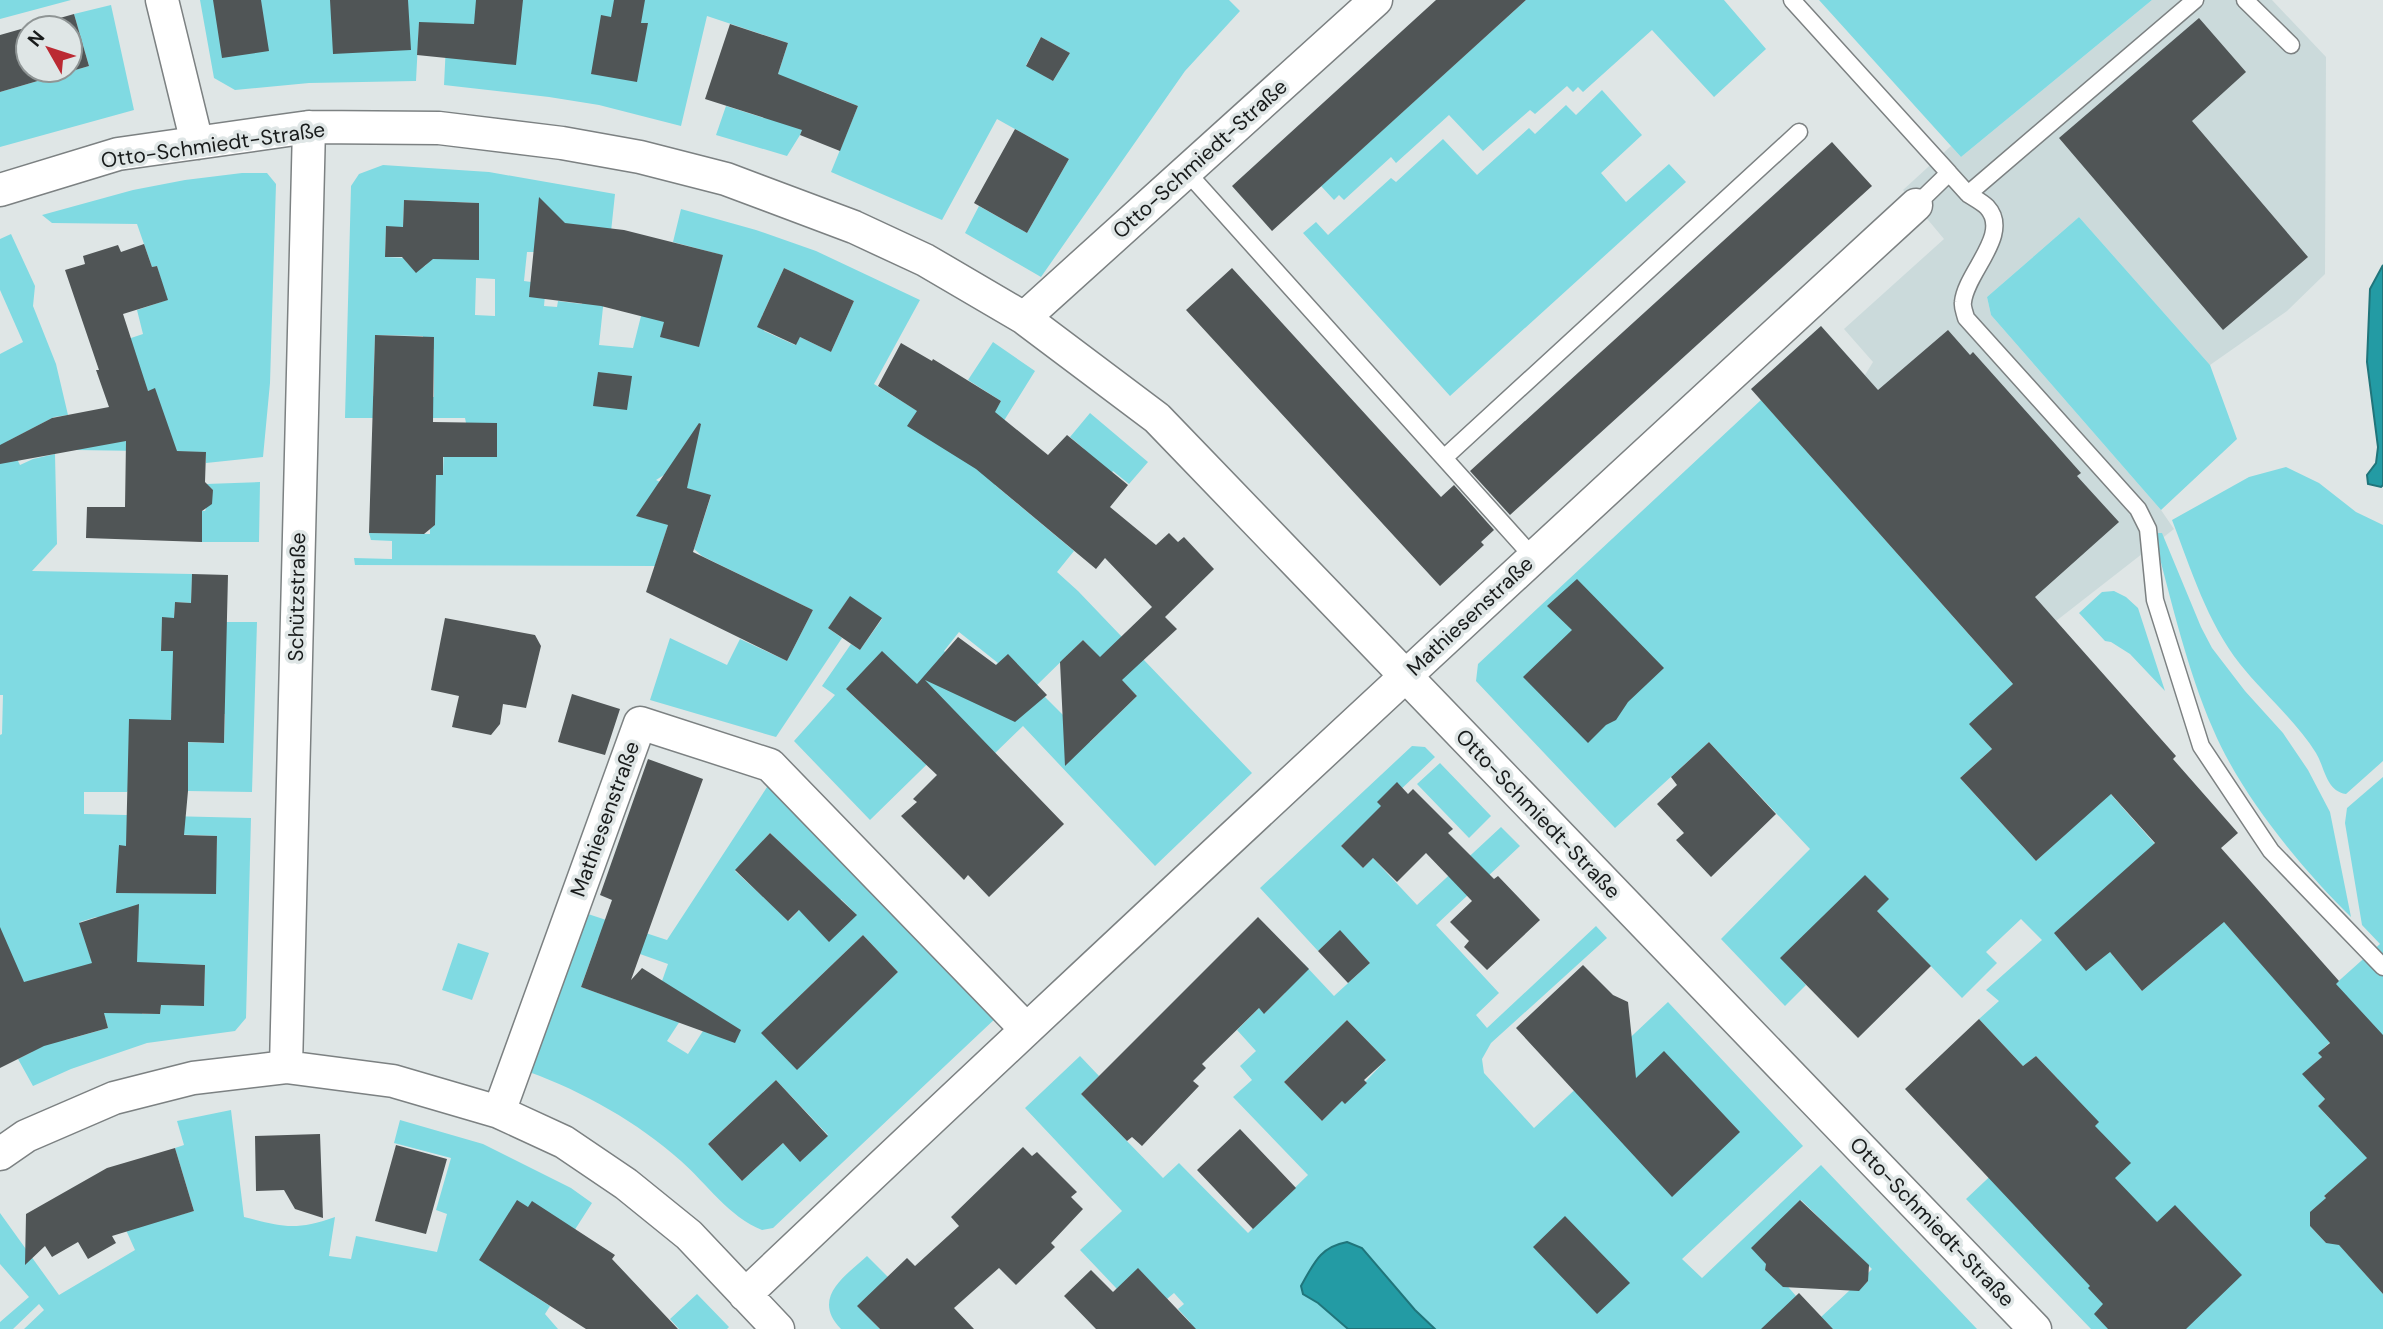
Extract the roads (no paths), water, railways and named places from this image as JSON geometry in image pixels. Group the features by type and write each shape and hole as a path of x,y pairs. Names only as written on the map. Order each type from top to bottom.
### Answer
{"street":[{"path":"162,0 197,143"},
{"name":"Otto-Schmiedt-Straße","path":"1024,318 1376,0"},
{"name":"Otto-Schmiedt-Straße","path":"0,190 118,154 309,127 439,128 562,143 640,157 726,179 866,232 925,260 1024,318 1157,418 2035,1329"},
{"name":"Schützstraße","path":"286,1067 309,127"},
{"name":"Mathiesenstraße","path":"745,1295 1405,676 1916,205"},
{"name":"Mathiesenstraße","path":"499,1112 640,723 770,765 1026,1029"},
{"path":"0,1154 26,1136 114,1098 193,1079 286,1067 393,1081 499,1112 564,1142 626,1184 689,1235 778,1329"}],"lane":[{"path":"1792,0 1968,194 1987,206 1995,220 1993,239 1969,279 1962,304 1966,318 2138,509 2148,529 2155,600 2201,746 2270,851 2383,967"},
{"path":"1968,194 2195,0"},
{"path":"2245,0 2291,45"},
{"path":"1444,457 1799,132"},
{"path":"1186,171 1533,557"},
{"path":"1916,205 1949,173"}]}
